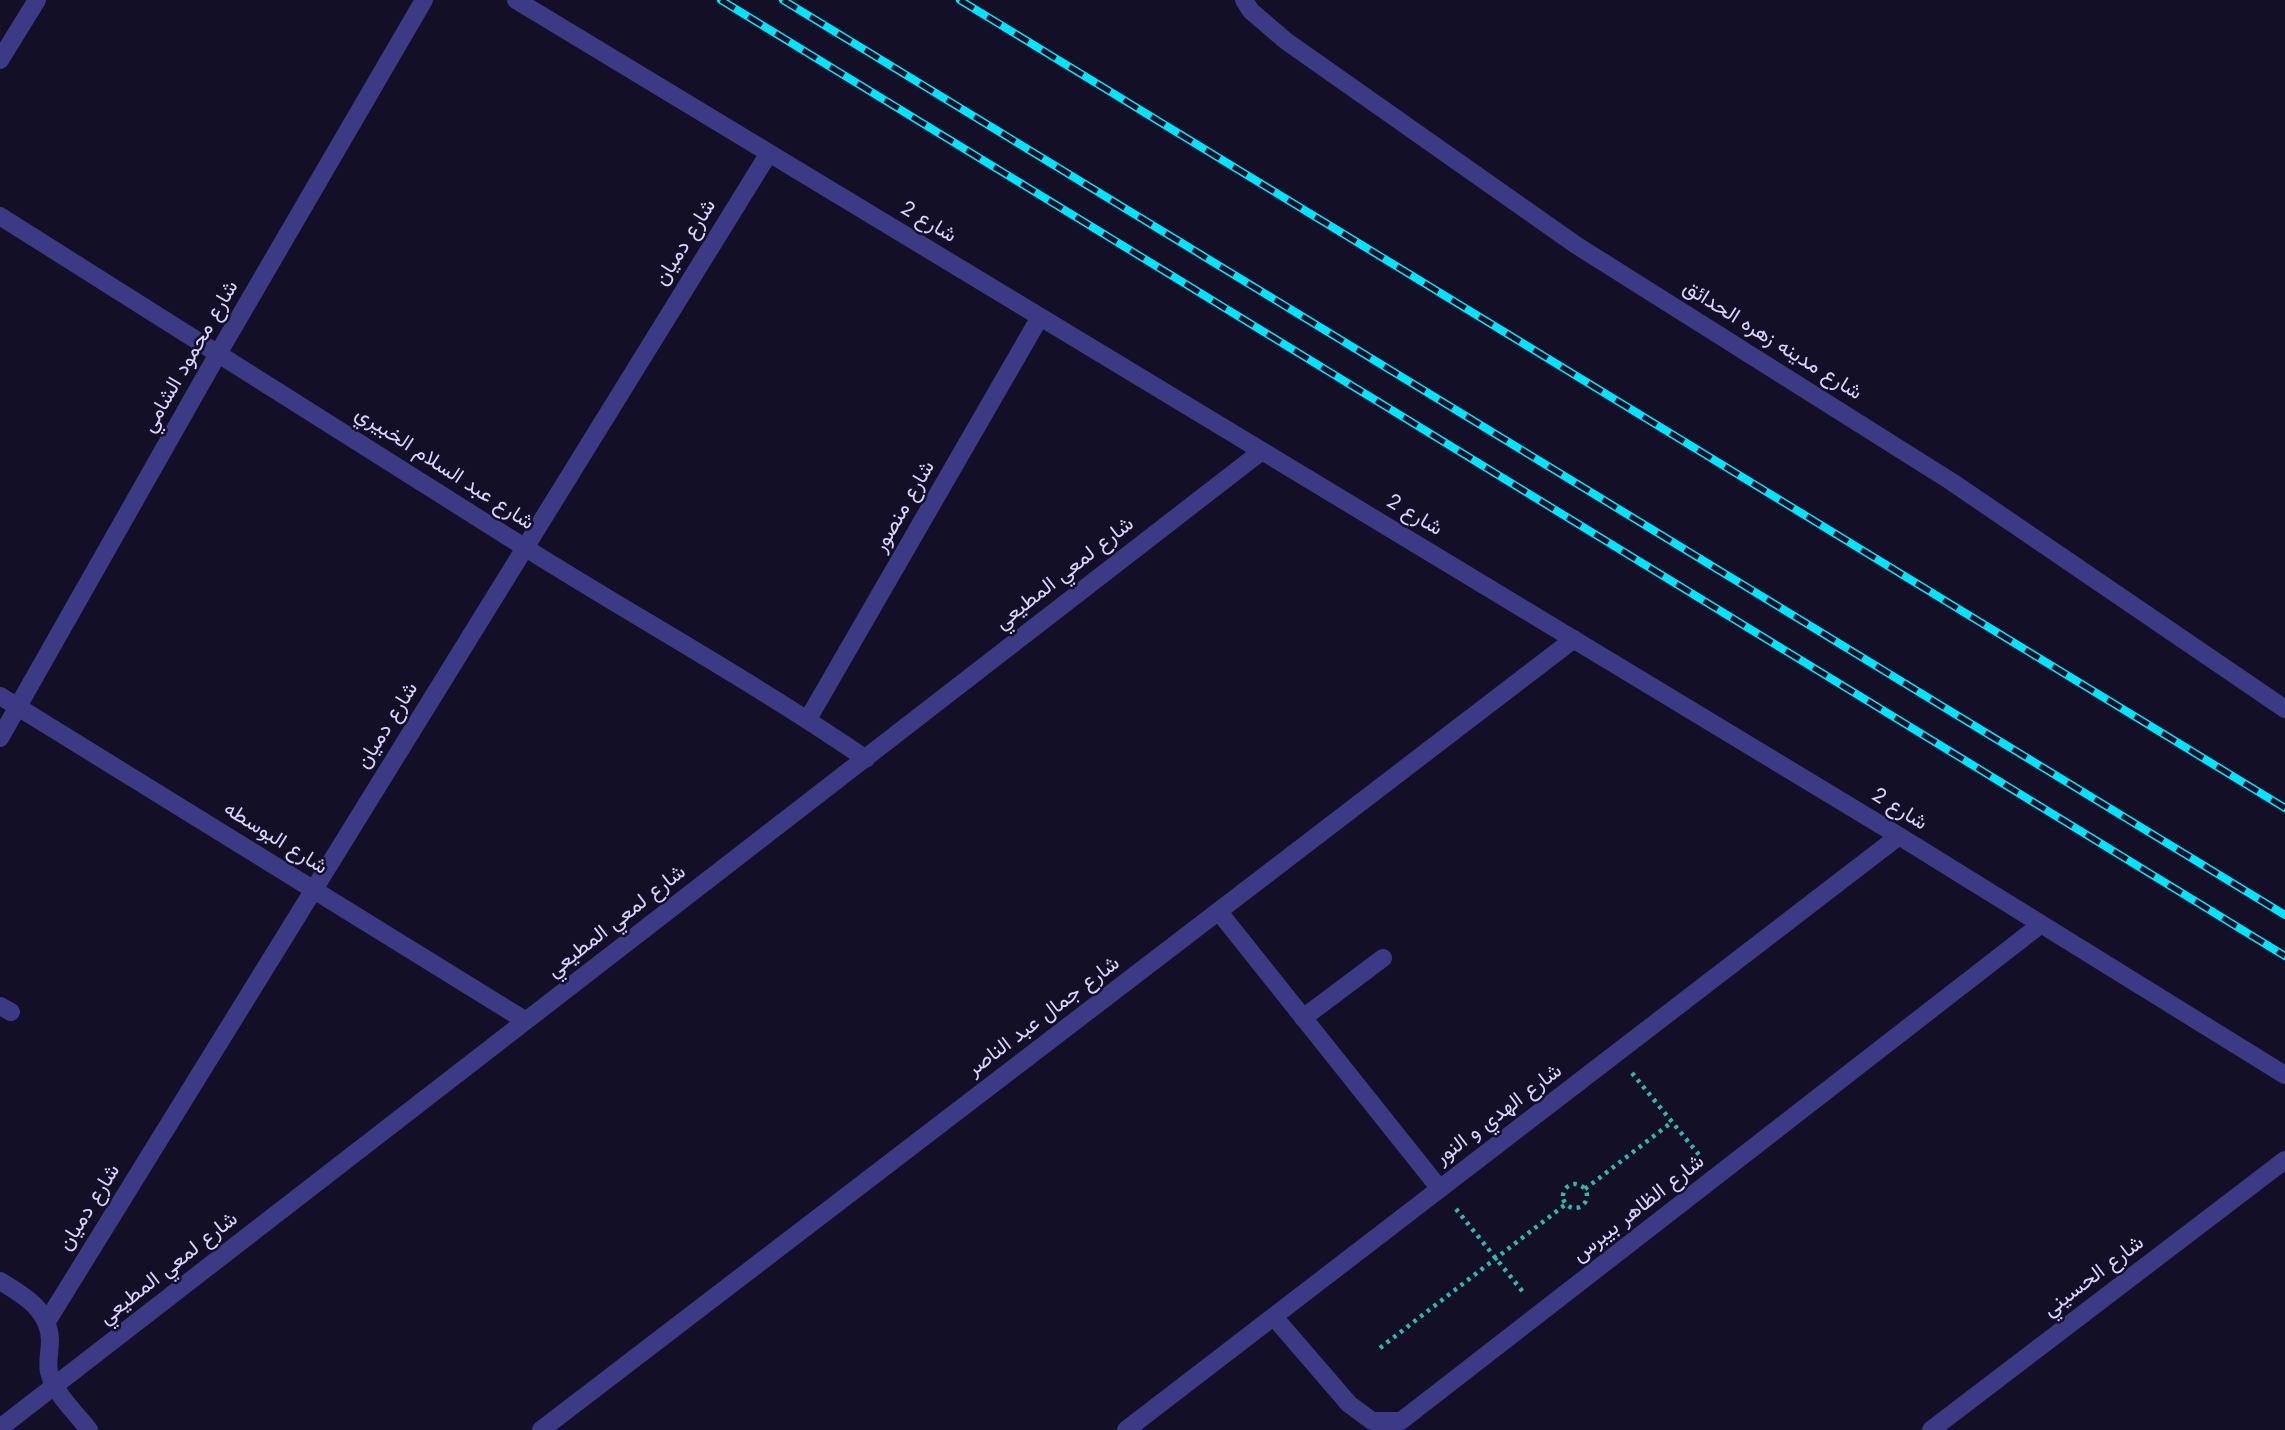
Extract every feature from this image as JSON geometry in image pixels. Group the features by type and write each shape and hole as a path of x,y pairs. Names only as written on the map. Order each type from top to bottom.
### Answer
{"street":[{"path":"0,61 37,0"},
{"name":"شارع محمود الشامي","path":"0,738 219,352 424,0"},
{"name":"شارع 2","path":"516,0 1899,836 2285,1075"},
{"name":"شارع مدينه زهره الحدائق","path":"1244,0 1251,11 1286,41 1576,245 1952,482 2285,709"},
{"name":"شارع دميان","path":"46,1323 769,153"},
{"name":"شارع عبد السلام الخبيري","path":"0,216 219,352 525,548 808,719 866,759"},
{"name":"شارع منصور","path":"808,719 1040,317"},
{"name":"شارع لمعي المطيعي","path":"0,1428 1262,450"},
{"name":"شارع جمال عبد الناصر","path":"542,1430 1574,639"},
{"name":"شارع البوسطه","path":"0,696 526,1021"},
{"name":"شارع الهدي و النور","path":"1126,1430 1899,836"},
{"path":"1219,912 1440,1189"},
{"name":"شارع الظاهر بيبرس","path":"1274,1317 1349,1405 1372,1421 1401,1421 2040,925"},
{"path":"1303,1018 1383,958"},
{"name":"شارع الحسيني","path":"1931,1430 2285,1160"},
{"path":"0,1281 32,1301 46,1323 50,1335 50,1374 55,1385 89,1430"},
{"path":"1415,1430 1425,1405"}],"path":[{"path":"1616,1054 1718,1177"},
{"path":"1585,1189 1672,1122"},
{"path":"1570,1185 1581,1185 1585,1189 1587,1199 1580,1207 1566,1204 1563,1194 1570,1185"},
{"path":"1440,1189 1541,1314"},
{"path":"1380,1348 1566,1204"}],"railway":[{"path":"721,0 2285,956"},
{"path":"783,0 2285,915"},
{"path":"960,0 2285,808"}]}
